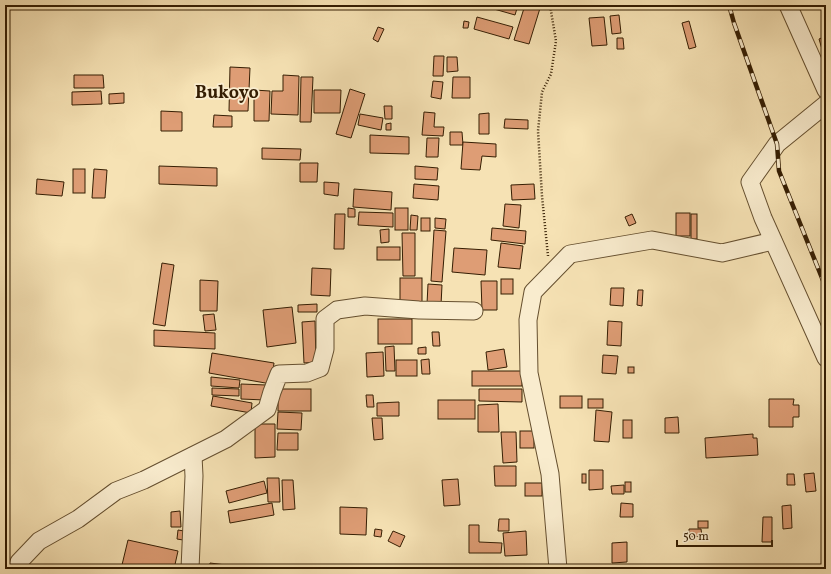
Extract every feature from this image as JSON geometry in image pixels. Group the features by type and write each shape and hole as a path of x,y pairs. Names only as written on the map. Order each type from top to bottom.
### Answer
{"street":[{"path":"788,5 826,90"},
{"path":"826,104 777,144 750,182 763,218 826,358"},
{"path":"558,569 550,474 529,373 528,320 533,292 570,254 652,240 722,253 773,241"},
{"path":"17,569 19,562 39,541 78,519 116,490 144,480 226,439 267,409 279,374 307,373 320,368 325,348 325,319 337,310 365,306 419,310 474,311"},
{"path":"190,569 194,476 193,456"}],"path":[{"path":"550,5 556,41 551,74 542,92 538,131 542,196 550,274"},
{"path":"824,124 822,132 826,174"}],"building":[{"path":"480,5 518,5 515,15"},
{"path":"525,5 541,5 529,44 514,40"},
{"path":"619,15 621,33 612,34 610,16"},
{"path":"477,17 513,27 509,39 474,29"},
{"path":"604,17 607,45 592,46 589,18"},
{"path":"464,21 469,22 468,28 463,28"},
{"path":"689,21 696,47 689,49 682,23"},
{"path":"378,27 384,29 378,42 373,39"},
{"path":"826,36 826,55 824,56 819,39"},
{"path":"617,38 623,38 624,49 617,49"},
{"path":"434,56 444,56 443,76 433,76"},
{"path":"447,57 457,57 458,71 447,72"},
{"path":"230,67 250,68 248,111 229,111"},
{"path":"74,75 103,75 104,88 74,88"},
{"path":"283,75 299,76 298,115 271,114 272,91 283,91"},
{"path":"301,77 313,77 311,122 300,122"},
{"path":"453,77 470,77 470,98 452,98"},
{"path":"433,81 443,82 441,99 431,97"},
{"path":"350,89 365,94 351,138 336,134"},
{"path":"254,90 270,91 269,121 254,121"},
{"path":"314,90 341,90 340,113 314,113"},
{"path":"101,91 102,104 72,105 72,92"},
{"path":"124,93 124,103 109,104 109,94"},
{"path":"384,106 392,106 392,119 385,119"},
{"path":"161,111 182,112 182,131 161,131"},
{"path":"424,112 435,113 434,127 444,127 443,136 422,135"},
{"path":"489,113 489,134 479,134 479,114"},
{"path":"360,114 383,118 381,130 358,125"},
{"path":"214,115 232,116 232,127 213,127"},
{"path":"505,119 528,120 528,129 504,128"},
{"path":"391,123 391,130 386,130 386,124"},
{"path":"450,132 462,132 463,145 450,145"},
{"path":"370,135 409,137 409,154 370,153"},
{"path":"427,138 439,138 438,157 426,157"},
{"path":"463,142 496,144 496,157 482,156 480,170 461,169"},
{"path":"262,148 301,149 300,160 262,159"},
{"path":"300,163 318,163 317,182 300,182"},
{"path":"159,166 217,168 217,186 159,184"},
{"path":"415,166 438,168 437,180 415,179"},
{"path":"73,169 85,169 85,193 73,193"},
{"path":"94,169 107,170 105,198 92,198"},
{"path":"37,179 64,182 62,196 36,194"},
{"path":"324,182 339,183 338,196 324,194"},
{"path":"414,184 439,186 438,200 413,198"},
{"path":"534,184 535,199 512,200 511,185"},
{"path":"354,189 392,192 391,210 353,207"},
{"path":"505,204 521,205 519,228 503,226"},
{"path":"348,208 355,209 355,217 348,217"},
{"path":"395,208 408,208 408,230 395,230"},
{"path":"359,212 393,213 393,227 358,225"},
{"path":"676,213 690,213 690,236 676,236"},
{"path":"335,214 345,214 344,249 334,249"},
{"path":"632,214 636,223 629,226 625,217"},
{"path":"691,214 697,214 697,239 691,239"},
{"path":"411,215 418,216 417,230 410,230"},
{"path":"421,218 430,218 430,231 421,231"},
{"path":"435,218 446,219 445,229 435,228"},
{"path":"492,228 526,231 525,244 491,240"},
{"path":"389,229 389,242 381,243 380,230"},
{"path":"434,230 446,231 442,282 431,281"},
{"path":"402,233 415,233 415,276 403,276"},
{"path":"501,243 523,246 520,269 498,267"},
{"path":"377,247 400,247 400,260 377,260"},
{"path":"454,248 487,250 485,275 452,272"},
{"path":"162,263 174,265 165,326 153,324"},
{"path":"312,268 331,269 330,296 311,295"},
{"path":"400,278 422,278 422,303 400,303"},
{"path":"501,279 513,279 513,294 501,294"},
{"path":"200,280 218,281 217,311 200,311"},
{"path":"481,281 497,281 497,310 482,310"},
{"path":"428,284 442,285 441,305 427,304"},
{"path":"611,288 624,288 623,306 610,305"},
{"path":"638,290 643,290 642,306 637,305"},
{"path":"317,304 317,312 298,312 298,305"},
{"path":"292,307 296,343 267,347 263,310"},
{"path":"214,314 216,330 205,331 203,315"},
{"path":"378,319 412,319 412,344 378,344"},
{"path":"315,321 316,362 304,363 302,322"},
{"path":"608,321 622,322 621,346 607,345"},
{"path":"154,330 215,333 215,349 154,346"},
{"path":"432,332 439,332 440,346 433,346"},
{"path":"394,346 395,371 386,371 385,347"},
{"path":"426,347 426,354 418,354 418,348"},
{"path":"504,349 507,367 488,370 486,352"},
{"path":"383,352 384,376 367,377 366,353"},
{"path":"212,353 274,363 271,384 209,373"},
{"path":"603,355 618,356 616,374 602,373"},
{"path":"429,359 430,374 422,374 421,360"},
{"path":"396,360 417,360 417,376 396,376"},
{"path":"628,367 634,367 634,373 628,373"},
{"path":"472,371 522,371 522,386 472,386"},
{"path":"211,377 240,380 239,388 211,386"},
{"path":"241,384 266,385 265,400 241,399"},
{"path":"212,388 239,389 239,396 212,395"},
{"path":"278,389 311,389 311,411 278,411"},
{"path":"479,389 522,389 522,402 479,401"},
{"path":"366,395 373,395 374,407 367,407"},
{"path":"213,396 252,403 251,413 211,406"},
{"path":"560,396 582,396 582,408 560,408"},
{"path":"588,399 603,399 603,408 588,408"},
{"path":"769,399 794,399 793,405 799,405 799,417 793,417 793,427 769,427"},
{"path":"438,400 475,400 475,419 438,419"},
{"path":"399,402 399,416 377,416 377,403"},
{"path":"498,404 499,432 478,432 478,405"},
{"path":"596,410 612,412 609,442 594,441"},
{"path":"278,412 302,413 301,430 277,429"},
{"path":"678,417 679,433 665,433 665,418"},
{"path":"372,418 382,418 383,439 374,440"},
{"path":"623,420 632,420 632,438 623,438"},
{"path":"255,424 275,424 275,457 255,458"},
{"path":"520,431 534,431 534,448 520,448"},
{"path":"501,432 516,432 517,462 503,463"},
{"path":"278,433 298,433 298,450 277,450"},
{"path":"753,434 753,438 757,438 758,455 706,458 705,438"},
{"path":"494,466 516,466 516,486 495,486"},
{"path":"589,470 603,470 603,489 589,490"},
{"path":"814,473 816,491 806,492 804,474"},
{"path":"582,474 586,474 586,483 582,483"},
{"path":"787,474 794,474 795,485 787,485"},
{"path":"267,478 279,478 280,502 268,502"},
{"path":"458,479 460,505 444,506 442,480"},
{"path":"282,480 293,480 295,509 283,510"},
{"path":"264,481 267,493 229,503 226,491"},
{"path":"625,482 631,482 631,492 625,492"},
{"path":"525,483 542,483 542,496 525,496"},
{"path":"624,485 624,494 612,494 611,486"},
{"path":"272,503 274,515 230,523 228,511"},
{"path":"621,503 633,504 633,517 620,517"},
{"path":"791,505 792,528 783,529 782,506"},
{"path":"340,507 367,508 366,535 340,534"},
{"path":"180,511 181,527 171,527 171,512"},
{"path":"763,517 772,517 772,542 762,542"},
{"path":"499,519 509,519 509,531 498,531"},
{"path":"698,521 708,521 708,528 698,528"},
{"path":"469,525 479,525 479,542 502,543 501,553 469,553"},
{"path":"375,529 382,530 381,537 374,536"},
{"path":"689,529 701,529 702,536 689,537"},
{"path":"178,530 184,531 183,540 177,539"},
{"path":"393,531 405,536 400,547 388,541"},
{"path":"526,531 527,555 505,556 503,533"},
{"path":"128,540 178,551 174,569 121,569"},
{"path":"627,542 627,562 612,563 612,543"},
{"path":"210,563 226,565 225,569 209,569"}],"railway":[{"path":"729,5 777,144 779,171 826,288"}],"district":[{"name":"Bukoyo","path":"227,92"}]}
